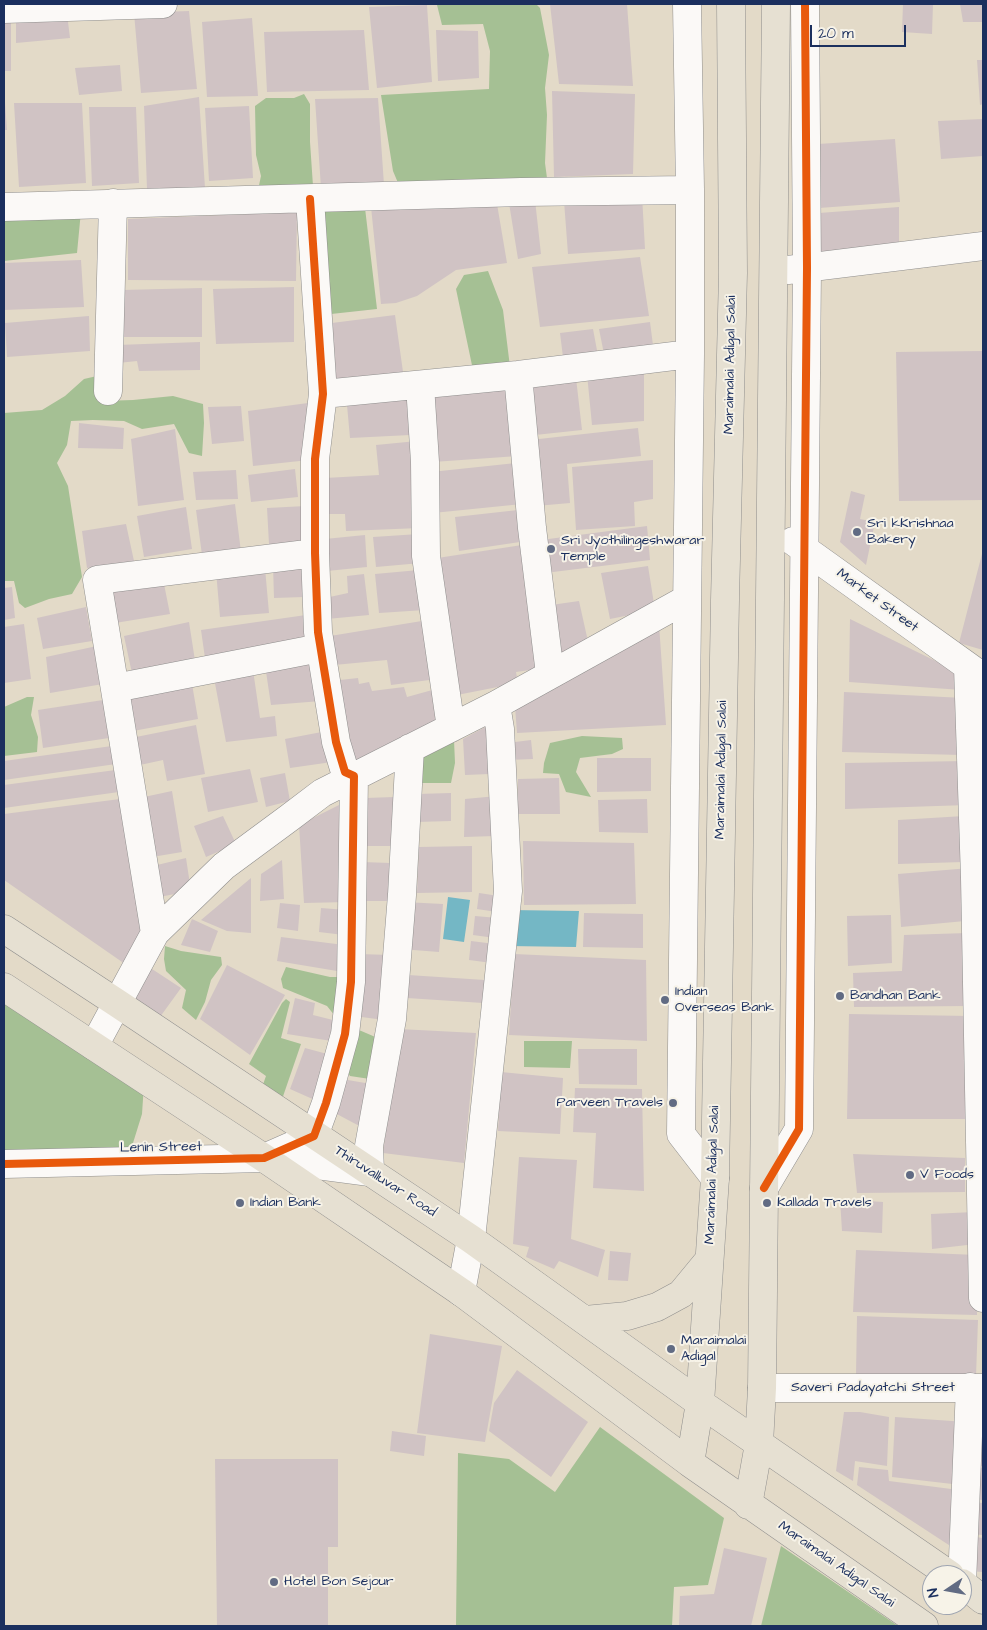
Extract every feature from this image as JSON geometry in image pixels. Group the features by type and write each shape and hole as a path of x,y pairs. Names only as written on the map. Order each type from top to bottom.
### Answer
{"main road":[{"name":"Maraimalai Adigal Salai","path":"731,4 733,272 724,610 715,1178 700,1403 690,1463 924,1626"},
{"path":"748,1504 760,1444 762,1388 776,4"},
{"name":"Thiruvalluvar Road","path":"4,929 471,1239 760,1444"},
{"path":"4,987 264,1158 461,1292 690,1463"},
{"path":"584,1320 628,1316 657,1307 681,1294 709,1260"},
{"path":"760,1444 935,1565"},
{"path":"972,1591 983,1600"}],"street":[{"path":"4,9 163,4"},
{"path":"687,4 690,354 681,1134 715,1178"},
{"path":"764,1188 799,1129 806,268 805,4"},
{"path":"4,207 531,192 690,190"},
{"path":"310,199 323,394 315,459 315,553 318,632 336,742 345,772 354,776"},
{"path":"108,391 113,203"},
{"path":"774,271 983,246"},
{"path":"323,394 518,375 690,354"},
{"path":"518,375 532,528 550,674"},
{"path":"420,385 425,462 426,556 451,728"},
{"name":"Market Street","path":"771,525 976,672"},
{"path":"155,933 97,580 315,553"},
{"path":"94,1046 155,933 224,866 322,793 496,705 687,599"},
{"path":"115,688 320,648"},
{"path":"976,672 976,898 983,1298"},
{"path":"461,1292 471,1239 508,891 500,729 496,705"},
{"path":"264,1158 370,1172 369,1146 392,1019 402,895 410,748"},
{"path":"314,1136 326,1103 346,1026 351,982 354,776"},
{"name":"Lenin Street","path":"4,1164 264,1158 314,1136"},
{"name":"Saveri Padayatchi Street","path":"762,1388 977,1388"},
{"path":"963,1565 977,1388"}],"green space":[{"path":"536,4 540,8 549,55 545,88 547,115 545,163 547,178 401,190 393,171 381,95 489,89 490,51 483,24 442,25 437,5"},
{"path":"304,94 310,104 313,186 258,190 261,176 256,155 255,106 266,98 294,98"},
{"path":"317,204 365,208 377,309 322,315"},
{"path":"81,211 77,253 4,261 4,213"},
{"path":"488,271 503,310 510,367 473,370 456,289 464,275"},
{"path":"97,376 101,401 173,396 203,404 202,456 189,453 174,424 142,429 124,421 71,421 67,445 57,463 68,486 82,577 72,594 49,599 25,608 19,603 14,581 4,581 4,413 42,410 65,396 84,379"},
{"path":"27,697 34,697 31,715 38,737 37,752 4,756 4,707"},
{"path":"582,736 622,738 623,749 612,754 580,758 576,772 591,797 566,792 559,774 543,773 550,743"},
{"path":"454,740 455,763 451,783 416,783 419,750"},
{"path":"165,946 181,951 221,957 222,965 211,980 205,1002 196,1020 182,1008 186,990 166,971 164,959"},
{"path":"286,967 330,977 342,977 335,1016 327,1006 283,988 281,979"},
{"path":"4,993 144,1084 142,1114 133,1143 110,1162 4,1164"},
{"path":"286,999 290,1002 281,1038 301,1044 279,1108 260,1093 266,1076 249,1064"},
{"path":"359,1030 380,1039 370,1079 350,1076 346,1070"},
{"path":"524,1041 572,1041 570,1068 524,1067"},
{"path":"600,1427 724,1518 708,1585 674,1587 672,1626 456,1626 458,1453 509,1459 555,1492"},
{"path":"781,1546 898,1626 761,1626"}],"water":[{"path":"448,897 470,900 464,942 443,939"},
{"path":"510,910 579,911 576,947 508,946"}],"building":[{"path":"550,4 627,4 633,86 559,84"},
{"path":"903,4 933,4 932,34 902,32"},
{"path":"960,4 983,4 983,22 963,22"},
{"path":"427,5 432,82 377,88 369,7"},
{"path":"189,11 197,89 141,93 134,13"},
{"path":"67,14 70,38 16,43 16,19"},
{"path":"252,18 258,96 207,97 202,22"},
{"path":"11,19 11,71 4,71 4,20"},
{"path":"364,30 369,90 267,92 264,32"},
{"path":"436,30 478,31 479,78 438,81"},
{"path":"977,60 983,60 983,104 980,105"},
{"path":"120,65 122,91 79,95 75,68"},
{"path":"552,91 635,94 633,174 554,177"},
{"path":"199,97 205,188 147,189 144,106"},
{"path":"378,98 384,185 321,188 315,99"},
{"path":"5,102 7,130 4,130"},
{"path":"14,103 82,103 86,183 19,187"},
{"path":"249,106 253,178 209,181 205,108"},
{"path":"89,107 136,107 139,183 92,186"},
{"path":"983,119 983,156 941,159 938,121"},
{"path":"895,139 900,202 819,208 818,144"},
{"path":"642,195 645,249 568,254 564,201"},
{"path":"535,200 541,254 518,259 509,203"},
{"path":"497,204 507,263 456,270 417,296 396,303 381,304 371,207"},
{"path":"899,207 899,252 820,259 819,213"},
{"path":"297,212 296,281 128,280 128,219"},
{"path":"640,257 649,316 540,327 532,267"},
{"path":"81,260 84,307 4,310 4,263"},
{"path":"294,287 294,342 216,344 213,289"},
{"path":"202,288 202,337 123,337 122,290"},
{"path":"395,315 404,379 329,382 324,324"},
{"path":"89,316 90,351 7,357 5,323"},
{"path":"650,322 654,353 605,359 599,329"},
{"path":"593,329 599,361 564,365 560,333"},
{"path":"200,342 200,370 139,371 137,361 118,363 117,345"},
{"path":"983,351 983,500 899,501 896,352"},
{"path":"644,368 644,421 592,425 587,374"},
{"path":"576,378 582,430 535,435 529,384"},
{"path":"510,385 518,456 433,462 428,392"},
{"path":"408,399 410,435 350,438 347,405"},
{"path":"308,403 309,460 253,466 248,411"},
{"path":"241,406 244,441 212,444 208,407"},
{"path":"79,423 124,428 123,449 78,448"},
{"path":"638,428 641,456 567,464 570,503 536,506 530,440"},
{"path":"175,429 184,500 138,506 131,439"},
{"path":"417,441 420,528 346,531 345,514 326,514 325,478 379,475 376,445"},
{"path":"653,460 653,499 634,502 635,526 576,530 572,467"},
{"path":"516,463 522,504 433,513 431,472"},
{"path":"295,469 298,497 251,502 248,475"},
{"path":"236,470 238,499 196,500 193,472"},
{"name":"Sri kKrishnaa Bakery","path":"851,491 865,495 860,519 875,522 866,565 840,542"},
{"path":"235,504 241,552 202,555 196,510"},
{"path":"306,506 308,543 269,544 267,508"},
{"path":"186,507 192,549 144,557 137,516"},
{"path":"518,510 520,542 459,551 455,517"},
{"path":"126,524 134,561 87,568 82,531"},
{"path":"647,526 650,560 545,573 541,540"},
{"path":"419,534 421,563 376,567 373,537"},
{"path":"365,535 367,567 327,571 325,539"},
{"path":"522,545 537,669 516,672 518,683 457,695 431,559"},
{"path":"983,550 983,650 959,643"},
{"path":"301,561 304,597 274,598 273,565"},
{"path":"648,566 655,610 610,619 601,573"},
{"path":"265,568 269,613 220,617 216,571"},
{"path":"419,570 425,610 379,613 375,574"},
{"path":"364,574 369,615 327,619 325,598 348,593 347,576"},
{"path":"163,579 170,614 115,623 109,587"},
{"path":"12,587 15,618 4,620 4,588"},
{"path":"579,601 589,646 559,653 551,605"},
{"path":"86,607 92,641 43,649 37,618"},
{"path":"306,615 311,645 206,665 201,630"},
{"path":"850,619 958,672 962,690 849,682"},
{"path":"428,620 437,679 391,685 387,660 334,665 330,636"},
{"path":"189,622 196,667 133,678 124,636"},
{"path":"24,624 31,679 4,683 4,627"},
{"path":"659,624 666,725 517,733 515,706"},
{"path":"97,646 103,684 50,693 46,657"},
{"path":"316,655 321,701 271,705 265,665"},
{"path":"253,670 260,718 275,716 277,736 226,742 214,678"},
{"path":"358,678 359,684 369,682 372,691 404,687 407,697 436,689 443,721 353,768 340,680"},
{"path":"192,684 198,719 133,731 128,696"},
{"path":"844,692 964,698 962,755 842,752"},
{"path":"103,700 109,738 43,748 38,710"},
{"path":"196,725 205,774 167,781 163,760 140,765 136,737"},
{"path":"489,725 489,774 465,775 463,739"},
{"path":"327,731 332,762 290,768 285,739"},
{"path":"531,740 533,759 508,760 507,743"},
{"path":"119,745 123,763 4,780 4,761"},
{"path":"597,758 651,758 651,791 597,792"},
{"path":"966,761 968,805 845,809 845,763"},
{"path":"123,769 126,791 4,808 4,785"},
{"path":"250,769 258,802 208,812 201,778"},
{"path":"285,773 290,801 266,807 260,778"},
{"path":"559,778 560,814 518,814 518,779"},
{"path":"172,791 182,852 152,857 144,797"},
{"path":"451,793 451,821 416,822 417,794"},
{"path":"497,796 495,836 464,837 465,799"},
{"path":"394,797 394,846 365,846 366,798"},
{"path":"120,799 148,920 125,964 4,880 4,814"},
{"path":"647,799 648,833 599,832 598,800"},
{"path":"343,803 348,902 304,903 299,825"},
{"path":"223,816 236,844 206,857 194,826"},
{"path":"964,816 963,862 898,864 898,820"},
{"path":"523,841 634,843 636,904 524,905"},
{"path":"472,846 472,892 417,893 419,847"},
{"path":"186,858 191,891 159,897 153,866"},
{"path":"282,860 284,899 260,901 261,874"},
{"path":"362,862 390,863 388,901 362,901"},
{"path":"970,868 965,921 901,927 898,874"},
{"path":"251,878 251,933 227,931 201,920"},
{"path":"479,893 499,896 497,912 477,909"},
{"path":"404,902 443,904 439,952 401,949"},
{"path":"280,903 300,905 298,931 277,928"},
{"path":"321,908 346,910 344,935 319,932"},
{"path":"584,913 643,914 643,948 583,947"},
{"path":"891,915 892,963 848,966 847,916"},
{"path":"475,916 498,918 495,938 473,935"},
{"path":"192,919 218,931 210,952 181,945"},
{"path":"968,933 969,1006 854,1007 853,973 902,971 904,935"},
{"path":"281,937 344,945 343,972 277,961"},
{"path":"471,941 495,944 492,963 469,960"},
{"path":"359,954 390,955 384,1020 354,1016"},
{"path":"514,954 646,960 647,1041 509,1035"},
{"path":"227,965 285,995 250,1055 200,1019"},
{"path":"152,969 181,988 160,1017 130,996"},
{"path":"408,975 485,980 483,1003 407,998"},
{"path":"295,998 315,1003 313,1015 341,1022 338,1042 287,1034"},
{"path":"849,1014 970,1016 969,1119 847,1119"},
{"path":"399,1029 476,1033 464,1163 383,1153"},
{"path":"305,1048 331,1055 317,1101 290,1089"},
{"path":"578,1049 637,1049 637,1085 579,1084"},
{"path":"501,1072 563,1078 560,1134 498,1131"},
{"path":"342,1079 371,1084 365,1129 333,1112"},
{"path":"575,1088 642,1089 644,1191 593,1188 596,1133 573,1132"},
{"name":"V Foods","path":"853,1154 965,1158 965,1192 857,1193"},
{"path":"519,1157 577,1160 571,1239 605,1250 598,1277 559,1261 554,1269 526,1257 529,1247 513,1244"},
{"path":"840,1199 883,1202 882,1233 842,1231"},
{"path":"974,1212 976,1244 932,1249 931,1214"},
{"path":"856,1250 977,1255 977,1315 853,1312"},
{"path":"610,1251 631,1253 628,1281 608,1280"},
{"path":"857,1316 978,1320 976,1376 856,1375"},
{"path":"430,1334 502,1346 485,1442 417,1433"},
{"path":"517,1370 588,1422 551,1477 489,1431 494,1403"},
{"path":"844,1412 860,1412 889,1417 887,1466 855,1461 853,1481 836,1471"},
{"path":"895,1417 966,1422 961,1485 892,1477"},
{"path":"392,1431 426,1436 424,1456 390,1451"},
{"path":"971,1434 983,1435 983,1466 969,1466"},
{"path":"215,1459 338,1459 338,1547 328,1547 328,1626 217,1626"},
{"path":"859,1467 888,1470 889,1481 959,1490 958,1551 857,1485"},
{"path":"970,1467 983,1468 983,1500 969,1499"},
{"path":"969,1502 983,1503 983,1535 969,1534"},
{"path":"968,1536 983,1538 983,1572 972,1571 972,1565 967,1565"},
{"path":"724,1548 767,1558 751,1626 679,1626 680,1596 714,1594"}],"cycle path":[{"path":"764,1188 799,1129 807,268 805,4"},
{"path":"4,1164 264,1158 314,1136 326,1103 345,1034 351,982 354,776 345,772 336,742 318,632 315,553 315,459 323,394 310,199"}],"place":[{"name":"Sri kKrishnaa Bakery","path":"857,532"},
{"name":"Sri Jyothilingeshwarar Temple","path":"551,549"},
{"name":"Bandhan Bank","path":"840,996"},
{"name":"Indian Overseas Bank","path":"665,1000"},
{"name":"Parveen Travels","path":"673,1103"},
{"name":"V Foods","path":"910,1175"},
{"name":"Indian Bank","path":"240,1203"},
{"name":"Kallada Travels","path":"767,1203"},
{"name":"Maraimalai Adigal","path":"671,1349"},
{"name":"Hotel Bon Sejour","path":"274,1582"}]}
